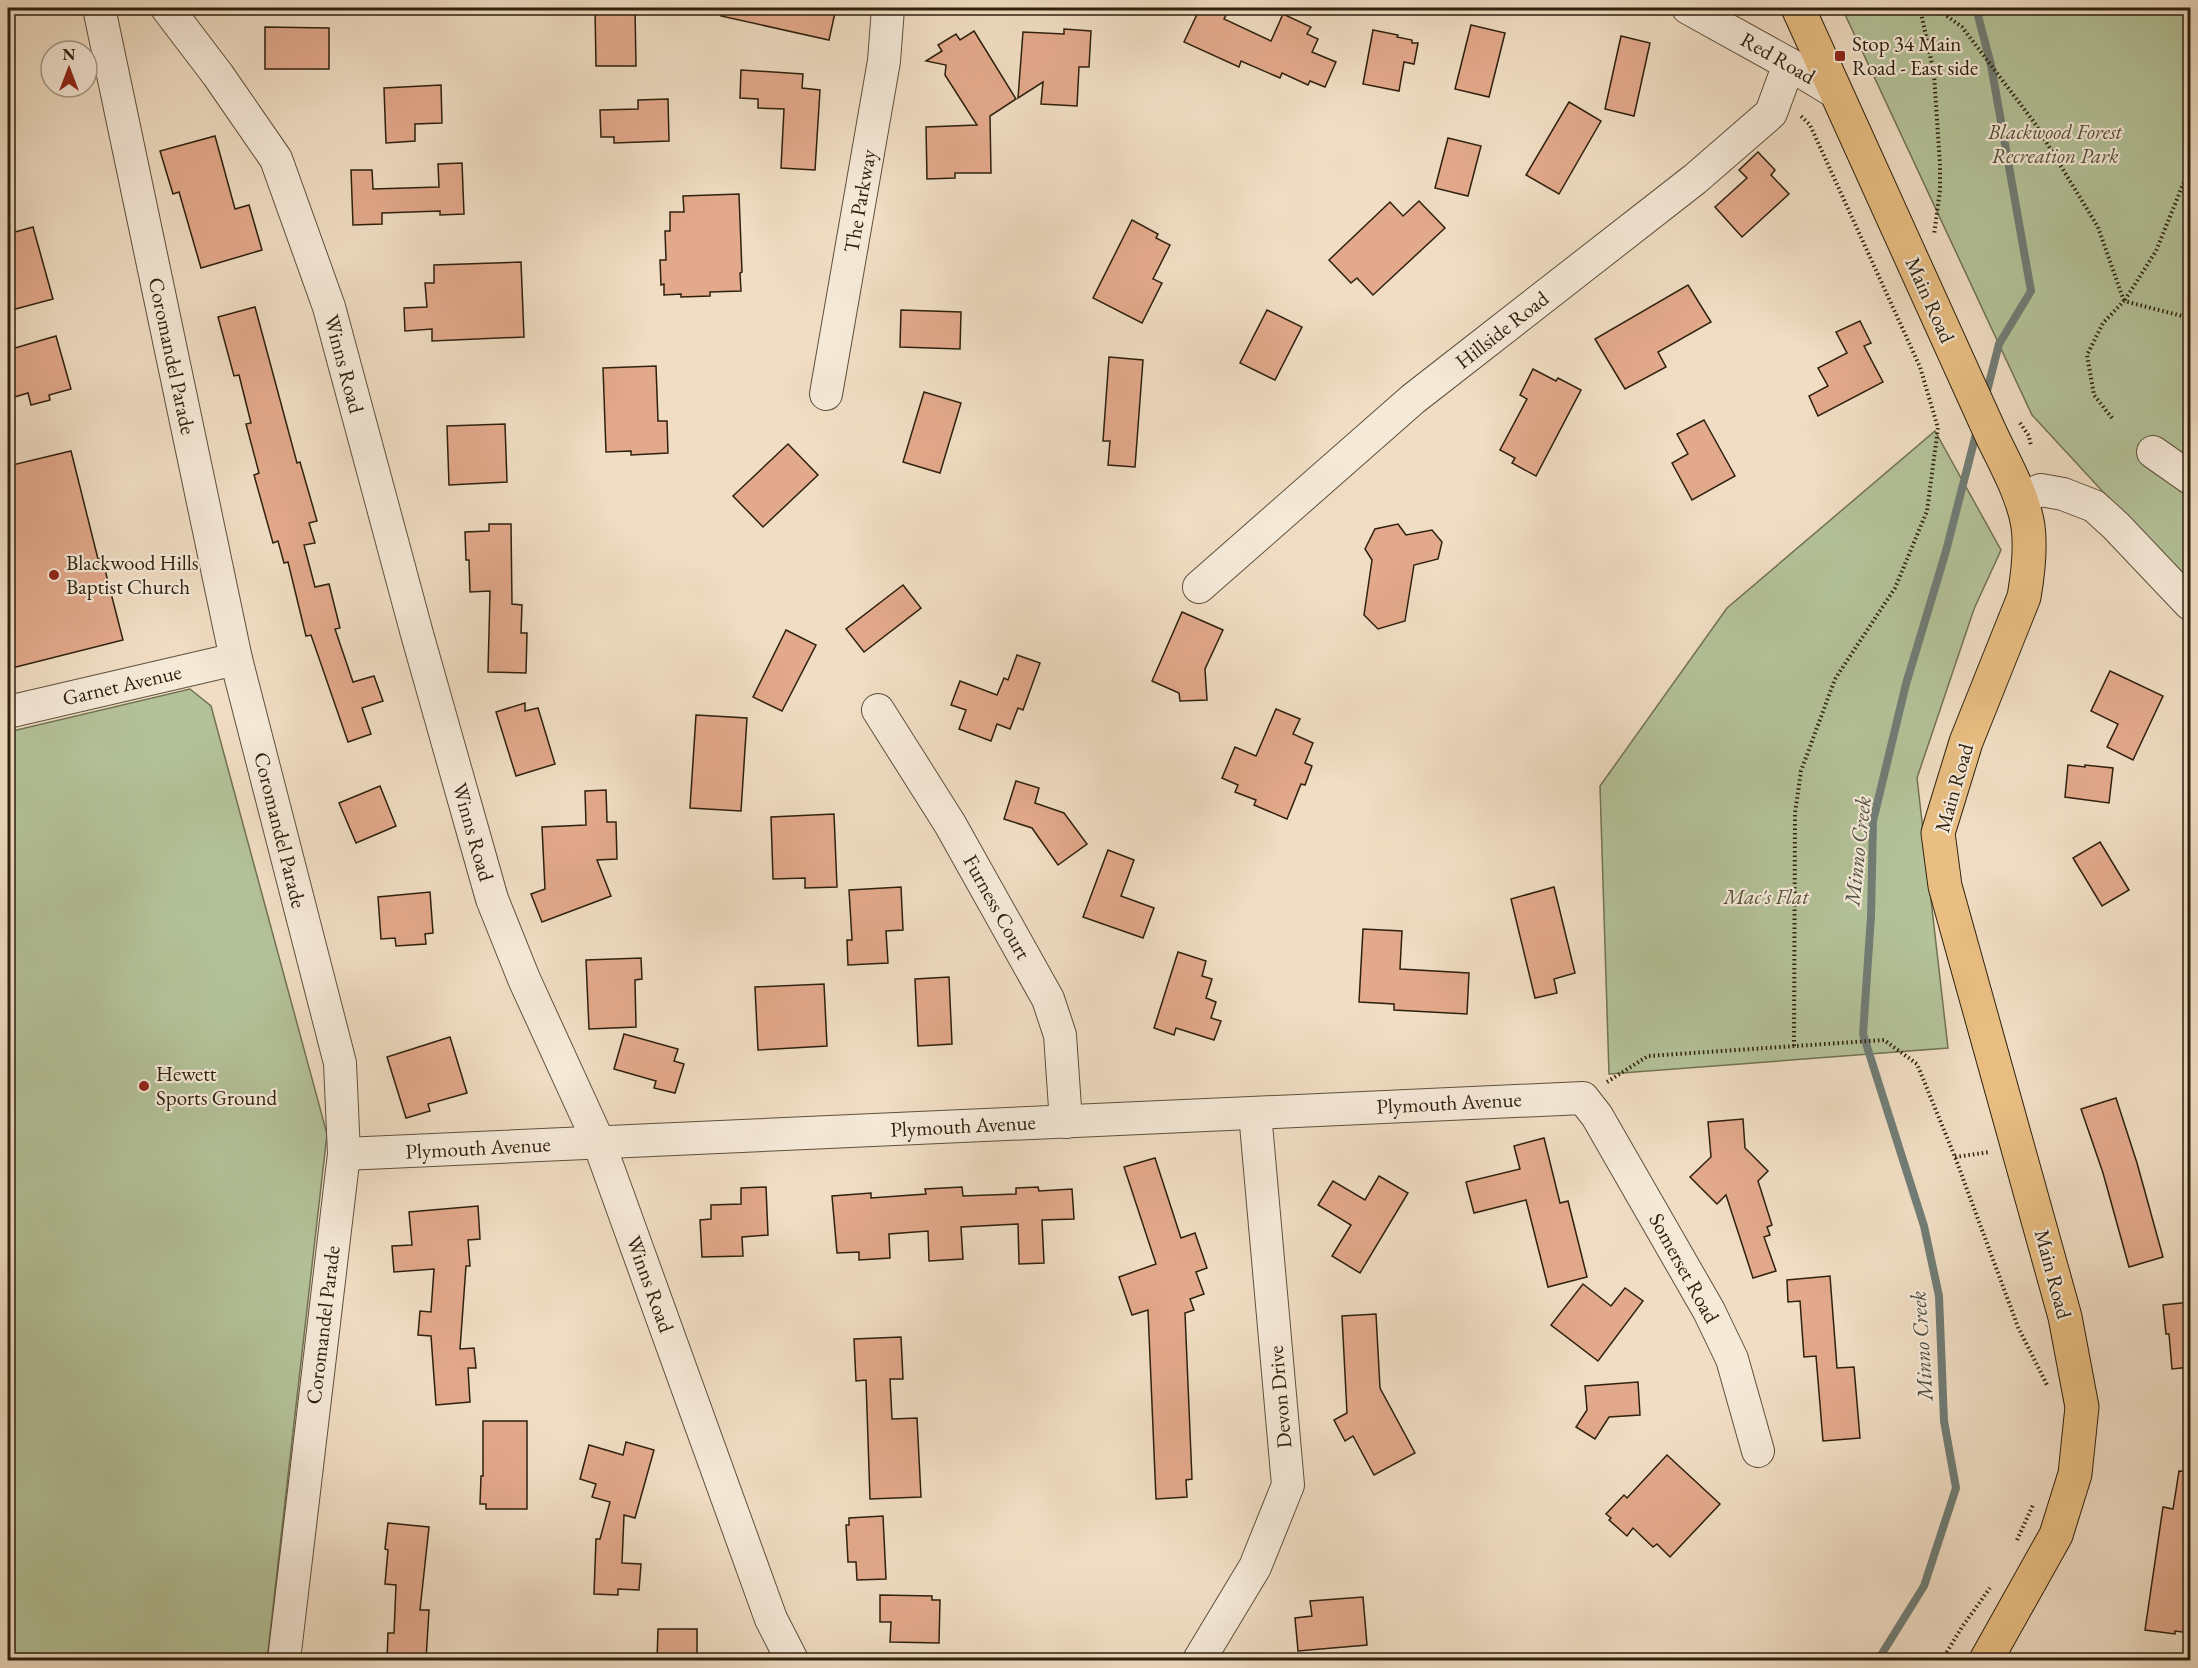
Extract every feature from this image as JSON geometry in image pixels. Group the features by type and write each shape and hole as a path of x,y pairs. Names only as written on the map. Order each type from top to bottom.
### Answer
{"main road":[{"name":"Main Road","path":"1798,8 1972,392 2004,426 2030,494 2028,573 2024,597 1966,742 1938,833 1945,886 2065,1317 2082,1407 2075,1474 2056,1535 1986,1660"}],"street":[{"name":"Coromandel Parade","path":"99,8 236,659 340,1063 344,1154 284,1660"},
{"name":"Winns Road","path":"166,8 218,75 276,159 329,307 417,634 492,899 524,979 599,1143 771,1619 792,1660"},
{"name":"The Parkway","path":"826,394 884,61 888,8"},
{"name":"Red Road","path":"1688,8 1835,92"},
{"name":"Hillside Road","path":"1198,587 1413,399 1695,179 1771,113 1789,64"},
{"path":"2153,452 2190,478"},
{"path":"2030,494 2062,494 2094,506 2190,602"},
{"name":"Garnet Avenue","path":"8,712 236,659"},
{"name":"Furness Court","path":"878,710 950,824 1048,999 1060,1035 1066,1122"},
{"name":"Plymouth Avenue","path":"344,1154 1583,1098"},
{"name":"Somerset Road","path":"1583,1098 1597,1116 1709,1311 1732,1359 1758,1451"},
{"name":"Devon Drive","path":"1199,1660 1255,1567 1288,1485 1255,1113"}],"path":[{"path":"1920,8 1934,74 1940,165 1940,190 1933,240"},
{"path":"1936,8 1962,27 2034,122 2098,227 2124,301"},
{"path":"2186,8 2190,68"},
{"path":"1778,96 1810,125 1815,135 1920,367 1938,428 1927,511 1895,588 1835,679 1801,771 1795,813 1794,1046"},
{"path":"2112,418 2094,395 2087,355 2103,322 2124,301 2156,251 2190,167"},
{"path":"2124,301 2190,318"},
{"path":"2004,426 2029,436 2030,494"},
{"path":"1583,1098 1648,1056 1884,1040 1917,1064 1955,1157 2018,1327 2051,1393"},
{"path":"1955,1157 2018,1148"},
{"path":"2014,1548 2036,1498"},
{"path":"1942,1660 1992,1585"}],"green space":[{"name":"Blackwood Forest Recreation Park","path":"1842,8 2190,8 2190,586 2032,415"},
{"name":"Mac's Flat","path":"1935,431 2001,550 1974,609 1917,778 1948,1048 1609,1074 1600,786 1727,608"},
{"path":"190,689 211,706 327,1134 267,1660 8,1660 8,732"}],"building":[{"path":"595,8 635,8 636,66 596,66"},
{"path":"722,8 836,8 829,40 721,16"},
{"path":"1200,8 1230,8 1224,19 1271,41 1283,14 1311,27 1307,34 1318,39 1312,52 1336,62 1325,87 1310,81 1308,85 1282,73 1280,78 1241,61 1239,67 1184,42"},
{"path":"1471,25 1505,33 1489,97 1455,89"},
{"path":"265,27 329,28 329,69 265,69"},
{"path":"1064,29 1091,31 1089,67 1079,67 1077,106 1041,104 1043,82 1018,98 1023,32 1064,34"},
{"path":"1373,30 1398,35 1397,37 1418,43 1414,64 1404,62 1399,91 1363,84"},
{"path":"974,31 1016,99 990,116 991,173 955,173 955,178 927,179 926,127 977,125 945,75 946,65 926,61 942,51 938,45 956,34 960,40"},
{"path":"1621,36 1650,43 1634,116 1605,109"},
{"path":"741,70 803,74 802,88 820,90 815,170 781,168 784,109 758,108 758,99 740,98"},
{"path":"441,85 442,123 415,124 415,141 386,143 384,88"},
{"path":"668,99 669,141 614,143 614,137 601,137 600,110 638,109 638,100"},
{"path":"1569,102 1601,121 1559,194 1526,175"},
{"path":"215,136 235,209 249,205 262,250 201,268 179,192 173,194 160,151"},
{"path":"1448,138 1481,146 1468,196 1435,188"},
{"path":"1758,152 1775,170 1771,175 1789,194 1742,237 1715,207 1747,178 1739,170"},
{"path":"462,163 464,214 440,215 440,211 382,213 382,224 353,225 351,170 372,170 373,189 439,187 438,164"},
{"path":"739,194 741,291 710,292 710,296 664,295 664,284 661,285 660,260 666,260 665,231 670,231 670,212 684,212 683,196"},
{"path":"1419,201 1445,228 1373,295 1357,278 1351,283 1329,260 1390,202 1403,216"},
{"path":"1132,220 1158,234 1156,238 1170,245 1153,279 1162,283 1142,323 1093,298"},
{"path":"33,227 53,299 8,311 8,283 14,281 8,256 8,234"},
{"path":"521,262 524,337 432,341 432,329 405,331 404,308 427,307 425,283 434,283 434,265"},
{"path":"1688,285 1711,322 1658,352 1666,367 1625,389 1595,339"},
{"path":"255,307 297,463 300,462 317,521 309,523 315,543 304,545 315,587 329,584 340,628 335,629 353,682 374,676 383,701 362,708 371,734 348,742 311,635 306,636 288,562 284,563 278,541 273,543 254,475 259,473 246,424 251,423 239,375 234,376 218,317"},
{"path":"901,310 961,312 960,349 900,347"},
{"path":"1267,310 1302,327 1275,380 1240,363"},
{"path":"1860,321 1871,343 1864,346 1883,382 1818,416 1809,396 1828,386 1818,368 1847,353 1836,332"},
{"path":"56,336 71,389 49,395 50,400 31,405 28,393 8,399 8,350"},
{"path":"1109,357 1143,360 1135,467 1108,465 1110,441 1103,441"},
{"path":"656,366 658,421 667,421 668,453 631,455 631,451 606,452 603,368"},
{"path":"1533,369 1581,390 1536,476 1512,463 1515,458 1500,450 1527,399 1520,395"},
{"path":"924,392 961,403 940,473 903,462"},
{"path":"1704,420 1735,476 1692,500 1672,463 1688,454 1677,434"},
{"path":"505,424 507,482 449,485 447,426"},
{"path":"788,444 818,475 763,527 733,496"},
{"path":"71,451 98,559 102,558 123,640 8,669 8,466"},
{"path":"489,524 511,524 512,604 522,605 521,633 527,633 526,673 488,672 490,591 470,592 465,532 489,531"},
{"path":"1398,524 1406,535 1432,530 1442,542 1438,559 1414,565 1405,621 1378,629 1364,615 1372,560 1365,549 1375,529"},
{"path":"903,585 921,608 864,652 846,629"},
{"path":"1182,612 1223,630 1205,669 1207,700 1180,701 1179,693 1152,681"},
{"path":"786,630 816,645 782,711 753,697"},
{"path":"1017,655 1040,663 1023,710 1018,708 1010,729 997,724 991,741 959,729 966,710 951,705 960,681 997,695 1004,678 1008,680"},
{"path":"2110,671 2163,696 2133,760 2107,747 2118,724 2091,711"},
{"path":"525,703 525,711 538,708 555,764 516,776 496,712"},
{"path":"1276,709 1300,719 1293,734 1313,743 1305,763 1312,766 1305,785 1301,784 1287,819 1254,805 1256,800 1235,792 1238,785 1222,778 1235,747 1256,756"},
{"path":"696,715 747,718 741,811 690,808"},
{"path":"2068,765 2113,768 2109,803 2065,797"},
{"path":"1016,781 1039,788 1035,803 1064,813 1087,844 1058,865 1032,828 1004,819"},
{"path":"380,786 396,826 356,843 339,803"},
{"path":"606,790 607,822 616,822 617,859 597,860 611,896 542,922 531,894 545,889 542,827 586,825 585,791"},
{"path":"834,814 837,887 805,888 805,878 773,879 771,817"},
{"path":"2100,842 2129,890 2102,906 2073,858"},
{"path":"1108,850 1134,860 1121,896 1154,908 1143,938 1083,917"},
{"path":"901,887 903,930 886,931 888,963 848,965 847,940 852,940 849,890"},
{"path":"1554,887 1575,973 1554,979 1557,993 1535,998 1511,899"},
{"path":"430,892 433,933 425,934 426,944 396,946 395,938 381,939 378,897"},
{"path":"1363,929 1402,931 1400,969 1469,973 1467,1014 1394,1010 1394,1004 1359,1002"},
{"path":"1178,952 1206,961 1202,976 1212,979 1206,998 1216,1002 1211,1018 1221,1021 1214,1040 1176,1028 1174,1035 1154,1028"},
{"path":"641,958 642,979 635,980 636,1027 589,1029 586,960"},
{"path":"949,977 952,1044 918,1046 915,979"},
{"path":"824,984 827,1046 758,1050 755,987"},
{"path":"624,1034 678,1049 674,1061 684,1064 675,1093 654,1088 656,1081 614,1069"},
{"path":"450,1037 467,1093 428,1104 430,1111 406,1118 387,1057"},
{"path":"2116,1098 2163,1257 2129,1267 2103,1173 2081,1109"},
{"path":"1743,1119 1745,1148 1768,1171 1758,1181 1772,1225 1767,1227 1770,1235 1764,1237 1776,1271 1753,1278 1726,1195 1717,1204 1690,1177 1711,1157 1708,1122"},
{"path":"1544,1138 1560,1203 1568,1201 1587,1277 1548,1287 1526,1200 1474,1213 1466,1182 1520,1169 1514,1146"},
{"path":"1155,1158 1181,1238 1195,1233 1207,1268 1196,1272 1204,1294 1190,1299 1194,1310 1185,1313 1192,1479 1186,1480 1187,1497 1156,1499 1148,1310 1132,1315 1119,1277 1156,1264 1124,1167"},
{"path":"1379,1176 1408,1193 1360,1273 1332,1256 1351,1225 1318,1205 1333,1181 1365,1200"},
{"path":"766,1187 768,1235 742,1237 743,1256 702,1257 700,1220 711,1219 711,1205 741,1204 741,1188"},
{"path":"962,1187 963,1196 1016,1194 1016,1188 1038,1187 1039,1191 1072,1189 1074,1219 1042,1220 1044,1263 1019,1264 1018,1224 961,1227 963,1259 929,1261 928,1231 889,1234 890,1258 859,1260 859,1252 837,1253 832,1196 871,1193 871,1198 926,1194 925,1189"},
{"path":"478,1206 480,1239 468,1240 470,1266 466,1266 460,1349 474,1348 476,1368 468,1368 470,1402 436,1405 431,1336 418,1335 420,1311 431,1312 434,1269 394,1272 392,1246 412,1245 409,1212"},
{"path":"1830,1276 1837,1368 1854,1367 1860,1438 1823,1441 1816,1356 1804,1357 1800,1301 1788,1302 1787,1280"},
{"path":"1583,1284 1611,1306 1625,1288 1643,1301 1598,1361 1551,1325"},
{"path":"2190,1302 2190,1367 2172,1369 2169,1334 2166,1334 2163,1305"},
{"path":"1376,1314 1380,1388 1415,1453 1374,1475 1353,1436 1345,1441 1334,1420 1347,1413 1342,1316"},
{"path":"901,1337 903,1379 890,1379 892,1419 917,1418 921,1497 870,1499 866,1380 856,1381 854,1339"},
{"path":"1638,1382 1640,1415 1609,1417 1595,1439 1576,1427 1587,1410 1585,1386"},
{"path":"483,1421 527,1421 527,1509 486,1509 486,1504 480,1504 481,1476 483,1476"},
{"path":"626,1442 654,1450 635,1518 624,1515 622,1563 641,1564 639,1590 618,1589 618,1595 594,1594 596,1539 600,1539 610,1502 592,1497 596,1484 580,1479 589,1445 623,1455"},
{"path":"1667,1455 1720,1504 1670,1557 1657,1544 1653,1547 1633,1528 1627,1536 1609,1520 1611,1518 1606,1514 1624,1495 1627,1498"},
{"path":"2179,1471 2190,1472 2190,1633 2175,1631 2175,1634 2145,1630 2163,1507 2173,1509"},
{"path":"883,1516 886,1579 857,1580 856,1562 848,1562 846,1525 849,1525 849,1518"},
{"path":"388,1523 429,1527 420,1610 429,1610 426,1660 387,1660 388,1633 394,1633 396,1585 385,1584"},
{"path":"880,1595 932,1596 932,1600 940,1600 939,1643 890,1642 891,1622 880,1622"},
{"path":"1363,1597 1367,1645 1298,1651 1295,1618 1312,1616 1310,1601"},
{"path":"658,1629 697,1629 697,1660 657,1660"}],"waterway":[{"name":"Minno Creek","path":"1976,8 1991,65 2031,291 1999,344 1986,395"},
{"name":"Minno Creek","path":"1878,1660 1924,1586 1956,1488 1944,1421 1939,1296 1924,1226 1863,1034 1871,916 1873,821 1906,684 1946,551 1977,430"}],"place":[{"name":"Stop 34 Main Road - East side","path":"1840,56"},
{"name":"Blackwood Hills Baptist Church","path":"54,575"},
{"name":"Hewett Sports Ground","path":"144,1086"}]}
